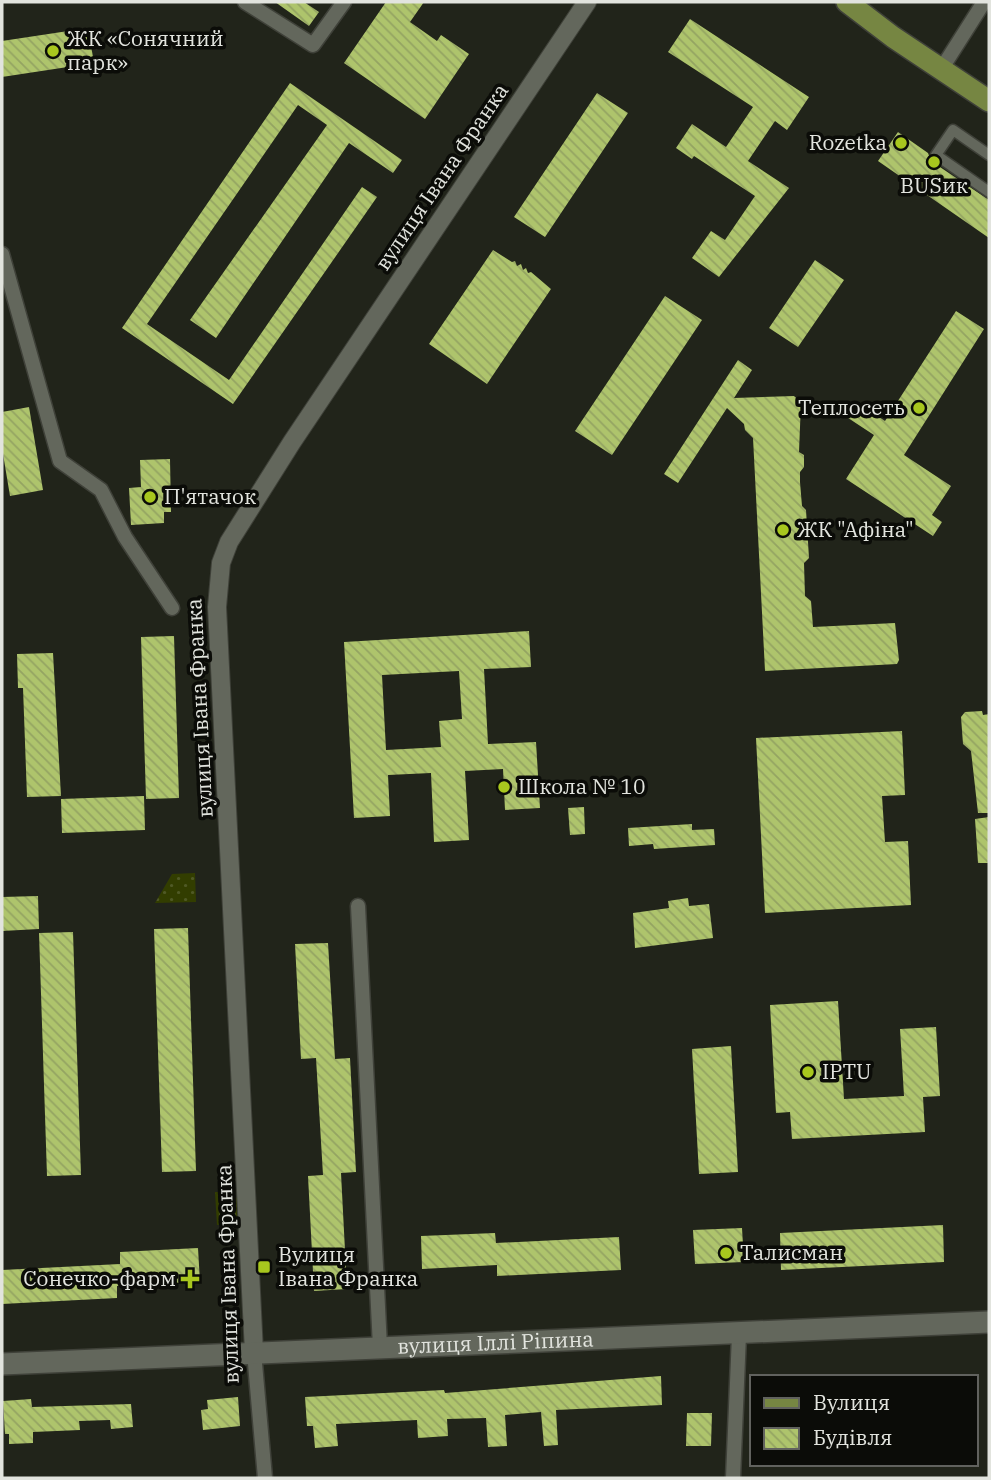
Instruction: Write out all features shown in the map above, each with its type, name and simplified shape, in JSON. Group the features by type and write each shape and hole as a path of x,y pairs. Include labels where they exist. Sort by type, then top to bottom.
{"main road":[{"path":"847,2 893,37 989,101"},
{"name":"вулиця Іллі Ріпина","path":"2,1364 739,1335 989,1322"}],"street":[{"path":"245,2 313,45 344,2"},
{"name":"вулиця Івана Франка","path":"265,1478 255,1386 217,607 221,563 229,542 292,442 587,2"},
{"path":"942,68 984,2"},
{"path":"989,155 953,130 936,155 989,192"},
{"path":"2,254 60,461 101,491 125,537 172,608"},
{"path":"358,906 380,1348"},
{"path":"733,1478 739,1335"}],"green space":[{"path":"195,873 196,902 155,903 172,874"},
{"path":"215,1192 227,1192 238,1199 238,1222 217,1225"}],"building":[{"path":"275,2 304,2 319,12 309,26"},
{"path":"386,2 424,2 410,22 437,41 441,35 469,54 425,119 344,63"},
{"path":"690,19 809,97 787,130 775,121 748,161 789,188 719,277 692,258 711,231 725,240 755,196 694,156 692,159 676,148 692,124 726,147 753,107 668,52"},
{"name":"ЖК «Сонячний парк»","path":"88,28 94,63 2,77 2,41"},
{"path":"290,83 402,160 393,173 349,143 216,338 190,320 327,125 298,105 147,324 229,380 362,187 377,197 233,404 122,328"},
{"path":"597,93 628,113 545,237 514,217"},
{"path":"898,132 928,153 931,161 989,200 989,238 878,161"},
{"path":"493,250 512,262 515,261 517,266 521,264 523,270 526,268 528,273 531,272 551,289 487,384 429,344"},
{"path":"815,260 844,280 798,347 769,328"},
{"path":"665,296 702,320 612,455 575,431"},
{"path":"956,311 984,329 904,455 951,486 932,515 942,522 933,536 846,479 874,435 845,416 855,401 885,421"},
{"name":"ЖК \"Афіна\"","path":"738,360 752,370 734,398 794,396 801,402 799,452 804,455 804,467 800,472 800,482 802,506 806,510 809,558 804,563 805,596 811,601 813,627 895,623 899,660 897,664 765,671 753,438 745,430 744,424 727,408 678,483 664,474"},
{"path":"29,407 43,490 10,496 2,448 2,412"},
{"name":"П'ятачок","path":"170,459 171,512 164,512 164,523 131,525 129,488 141,487 140,460"},
{"path":"529,631 531,667 484,669 488,744 536,742 540,808 505,810 503,769 465,771 469,840 434,842 431,773 388,775 390,816 354,818 344,642","holes":["459,671 462,719 439,721 441,747 386,750 382,675"]},
{"path":"174,636 179,798 146,799 141,637"},
{"path":"53,653 61,796 27,797 23,688 18,688 17,654"},
{"path":"982,711 983,715 989,714 989,813 978,813 971,751 963,744 961,717 965,712"},
{"path":"902,731 905,795 882,796 885,842 908,841 911,905 765,913 756,738"},
{"path":"144,796 145,830 62,833 61,799"},
{"path":"584,807 585,834 570,835 568,808"},
{"path":"989,817 989,863 978,863 975,819"},
{"path":"692,824 692,830 714,829 715,845 654,849 653,844 629,846 628,828"},
{"path":"38,896 39,929 2,931 2,897"},
{"path":"688,898 689,906 709,904 713,938 635,948 633,913 669,908 668,901"},
{"path":"188,928 196,1171 162,1172 154,929"},
{"path":"73,932 81,1175 47,1176 39,933"},
{"path":"328,943 335,1059 350,1058 356,1172 341,1173 347,1289 314,1291 308,1176 323,1175 316,1058 301,1059 295,944"},
{"name":"IPTU","path":"838,1001 844,1099 904,1096 900,1029 936,1027 940,1096 923,1097 925,1132 792,1139 790,1112 776,1113 770,1005"},
{"path":"731,1046 738,1172 699,1174 692,1049"},
{"path":"943,1225 944,1262 781,1270 780,1233"},
{"path":"742,1228 744,1262 695,1264 693,1230"},
{"path":"495,1233 496,1243 619,1237 621,1270 497,1276 497,1265 422,1269 421,1236"},
{"path":"198,1248 200,1282 117,1286 117,1298 2,1304 2,1270 120,1264 120,1252"},
{"path":"661,1376 662,1405 556,1410 558,1445 544,1446 541,1412 505,1415 507,1446 488,1447 486,1418 447,1419 448,1436 418,1438 417,1420 336,1424 338,1446 315,1448 313,1426 307,1426 305,1397 444,1390 445,1393"},
{"path":"238,1397 240,1426 203,1430 201,1410 208,1409 207,1400"},
{"path":"31,1399 32,1407 131,1404 133,1427 111,1429 110,1420 79,1421 80,1430 33,1432 33,1443 9,1444 9,1434 5,1434 3,1401"},
{"path":"687,1413 712,1413 711,1446 686,1446"}],"place":[{"name":"ЖК «Сонячний парк»","path":"53,51"},
{"name":"Rozetka","path":"901,143"},
{"name":"BUSик","path":"934,162"},
{"name":"Теплосеть","path":"919,408"},
{"name":"П'ятачок","path":"150,497"},
{"name":"ЖК \"Афіна\"","path":"783,530"},
{"name":"Школа № 10","path":"504,787"},
{"name":"IPTU","path":"808,1072"},
{"name":"Талисман","path":"726,1253"},
{"name":"Вулиця Івана Франка","path":"264,1267"},
{"name":"Сонечко-фарм","path":"190,1279"}]}
